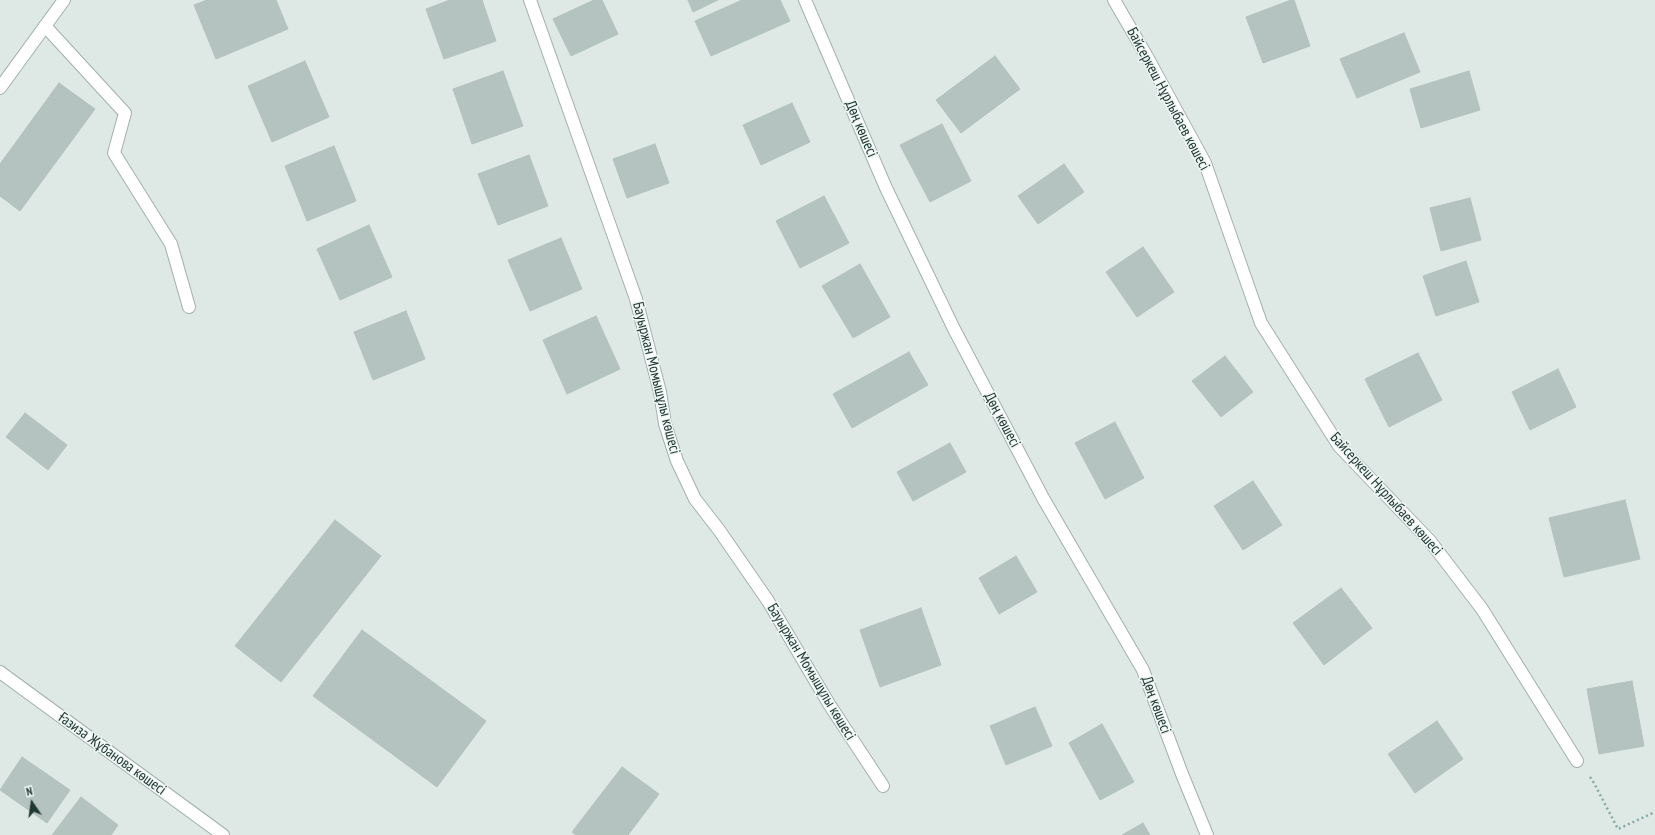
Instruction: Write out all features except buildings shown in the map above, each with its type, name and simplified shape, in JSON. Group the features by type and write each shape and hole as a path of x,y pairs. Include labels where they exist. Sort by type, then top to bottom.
{"street":[{"path":"0,88 64,0"},
{"name":"Бауыржан Момышұлы көшесі","path":"530,0 636,299 660,392 665,424 677,461 695,499 719,530 768,601 829,704 883,786"},
{"name":"Дөң көшесі","path":"805,0 886,188 954,329 1043,498 1144,670 1182,774 1207,835"},
{"name":"Байсеркеш Нұрлыбаев көшесі","path":"1114,0 1146,54 1205,163 1261,323 1339,446 1430,541 1482,609 1577,761"},
{"path":"45,26 124,113 114,153 171,244 189,307"},
{"name":"Ғазиза Жұбанова көшесі","path":"0,672 223,835"}],"path":[{"path":"1577,761 1594,783 1618,829 1655,812"}]}
